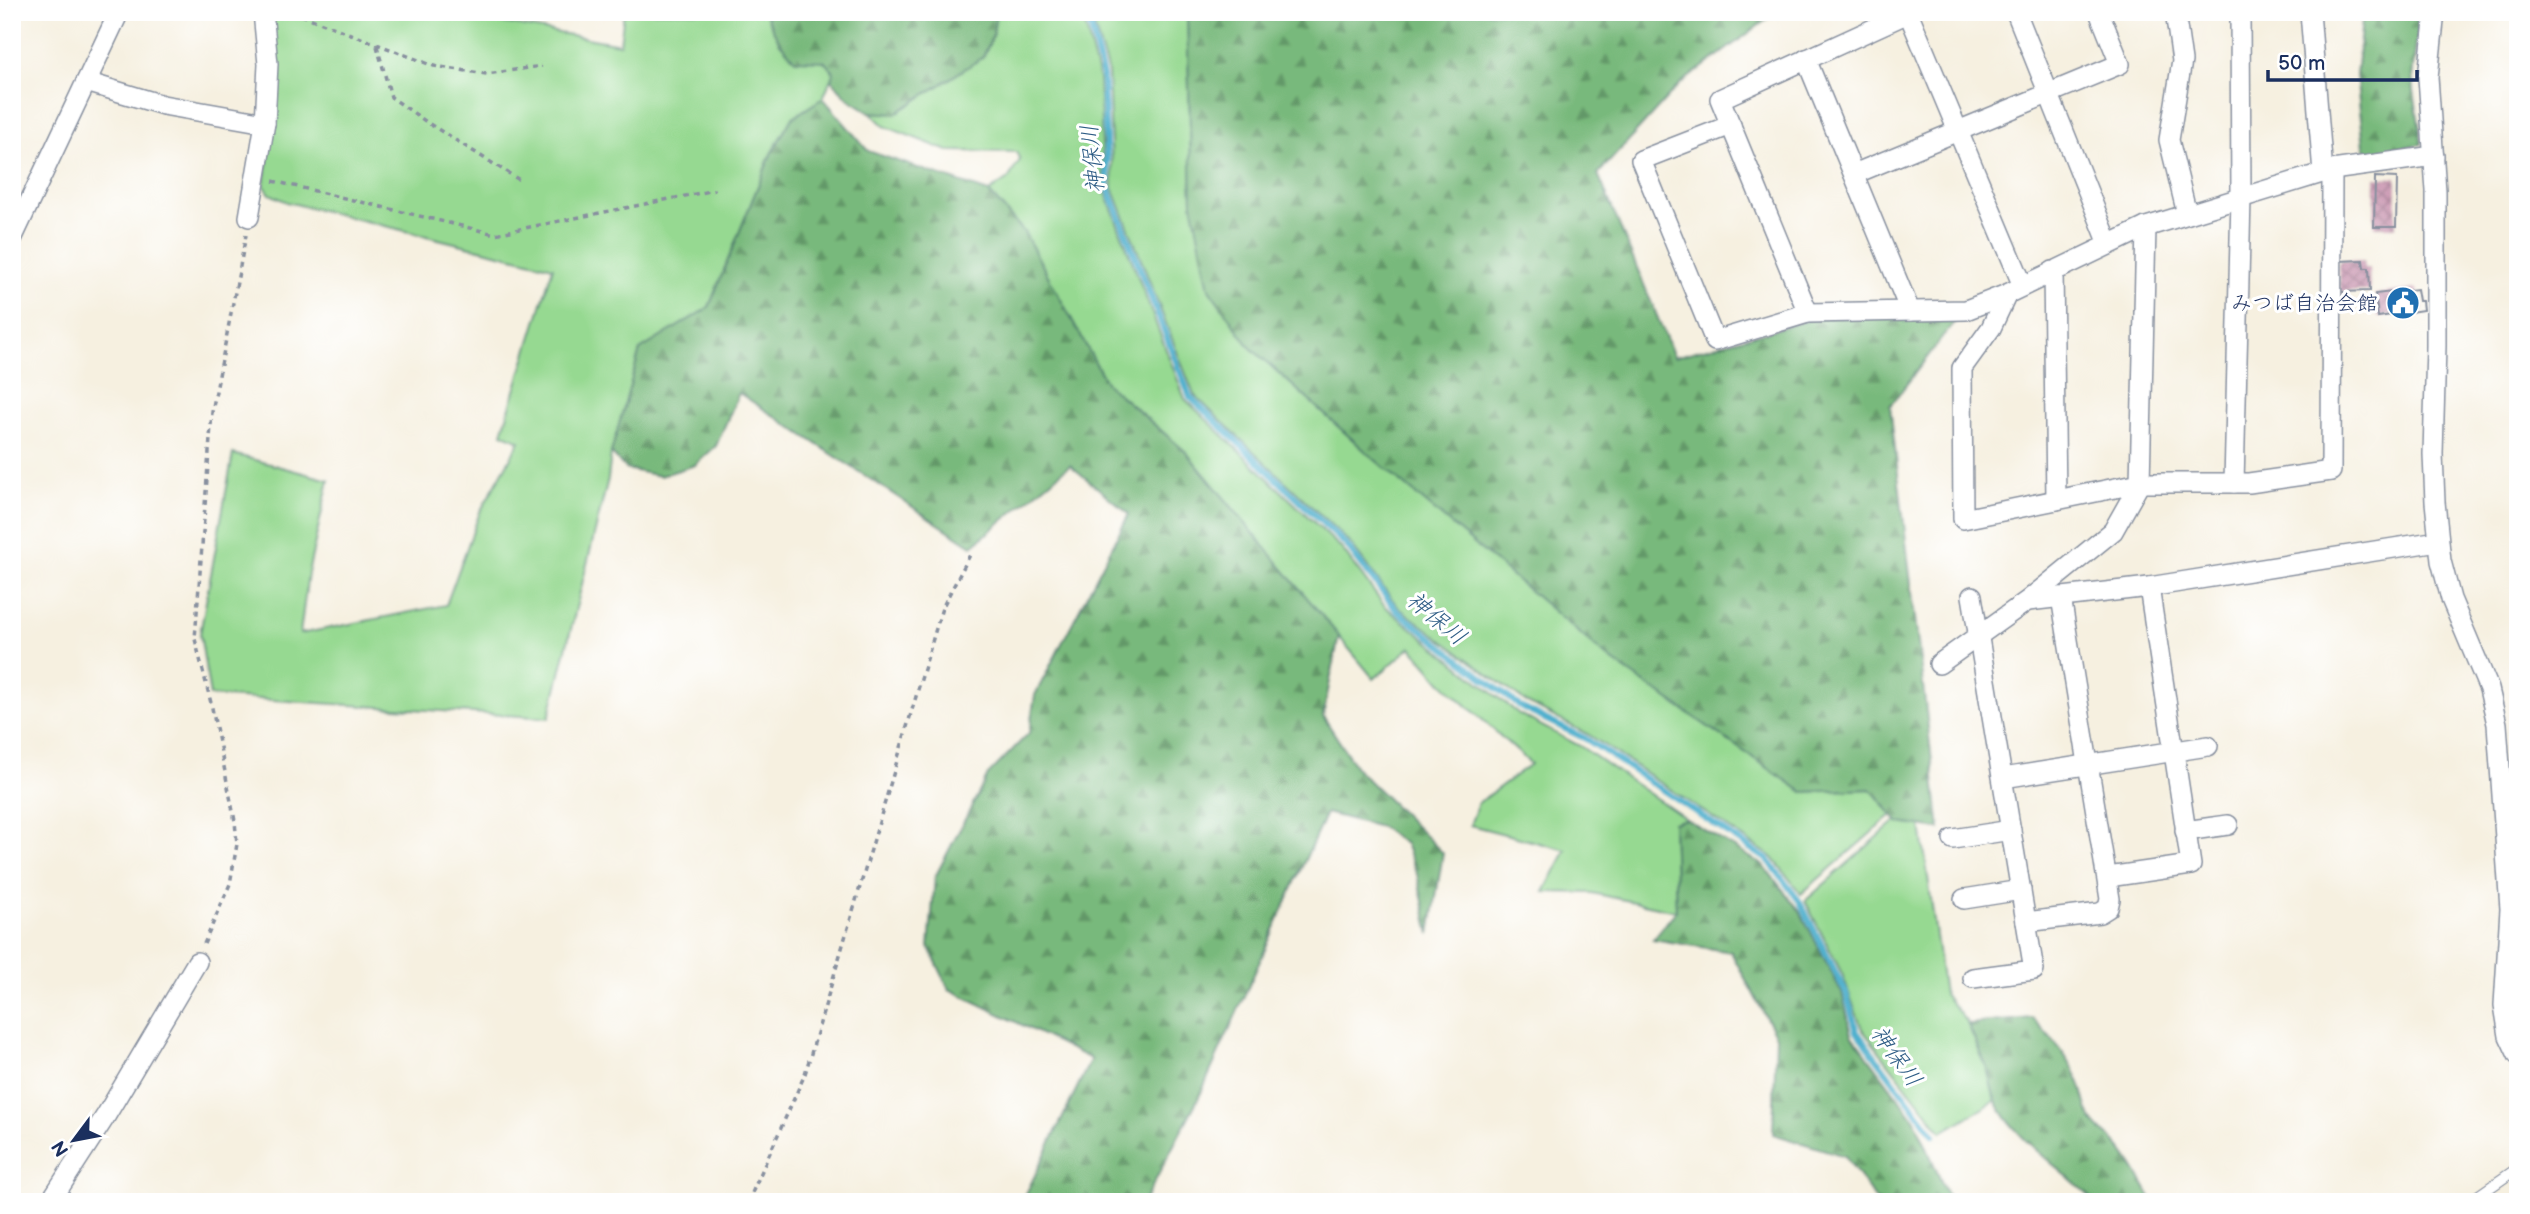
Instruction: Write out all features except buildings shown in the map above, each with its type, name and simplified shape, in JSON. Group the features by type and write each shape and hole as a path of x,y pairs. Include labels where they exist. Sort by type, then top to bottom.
{"street":[{"path":"12,239 120,12"},
{"path":"2016,12 2109,244"},
{"path":"1854,174 2120,64 2099,12"},
{"path":"2175,12 2182,61 2169,140 2187,214"},
{"path":"2234,483 2241,198 2240,12"},
{"path":"2015,290 1962,368 1963,519 2140,483 2249,483 2331,471 2327,171 2310,12"},
{"path":"2435,12 2428,76 2434,156 2436,346 2433,454 2438,541 2451,599 2489,689 2497,723 2510,909 2504,1005 2509,1036 2518,1055"},
{"path":"1808,313 1720,99 1908,13 1958,131 2015,290"},
{"path":"249,217 265,123 267,14"},
{"path":"1807,59 1910,311"},
{"path":"86,82 163,104 265,123"},
{"path":"1731,125 1641,160 1715,341 1808,313 1966,310 2015,290 2146,227 2327,171 2434,156"},
{"path":"1939,664 2027,601 2113,531 2140,483 2146,227"},
{"path":"2053,271 2056,500"},
{"path":"2027,601 2149,587 2438,541"},
{"path":"2108,877 2191,865 2149,587"},
{"path":"1972,596 2034,970 1973,978"},
{"path":"2026,922 2100,913 2108,908 2110,899 2061,597"},
{"path":"2003,778 2208,747"},
{"path":"2185,831 2228,825"},
{"path":"1953,839 2011,830"},
{"path":"1964,899 2021,890"},
{"path":"50,1202 105,1117 197,962"}],"lane":[{"path":"2469,1202 2518,1168"}],"path":[{"path":"267,14 296,13 434,65 488,74 542,66"},
{"path":"376,45 391,97 521,181"},
{"path":"265,179 495,234 715,190"},
{"path":"197,962 230,884 237,844 235,821 211,703 195,639 212,412 249,217"},
{"path":"748,1202 805,1074 942,608 971,553"}],"green space":[{"path":"272,12 443,12 620,44 624,12 764,12 780,43 824,61 834,72 823,98 792,118 771,154 709,307 640,351 611,453 608,479 549,718 210,696 200,634 233,454 329,480 308,573 300,634 446,605 480,512 520,441 502,433 553,267 287,202 270,194 264,185 272,127"},
{"path":"764,12 996,12 993,35 983,57 895,114 870,112 849,99 831,80 834,72 824,61 795,60 780,43"},
{"path":"996,12 1082,12 1099,79 1104,188 1185,399 1342,549 1383,604 1394,614 1519,714 1580,746 1686,819 1673,823 1676,911 1592,893 1544,892 1566,850 1470,825 1478,803 1531,764 1441,682 1411,647 1374,679 1186,452 1107,384 1024,232 989,192 1008,179 1020,160 1016,152 948,151 884,126 870,112 895,114 983,57 993,35"},
{"path":"1090,12 1187,12 1192,203 1250,347 1373,458 1611,660 1803,792 1871,789 1892,815 1801,894 1773,858 1589,735 1524,701 1399,608 1349,542 1194,395 1113,188 1108,73"},
{"path":"1187,12 1777,12 1680,84 1598,174 1674,357 1820,317 1958,317 1890,406 1940,829 1899,823 1871,789 1803,792 1611,660 1373,458 1250,347 1209,289 1192,203"},
{"path":"2363,12 2420,12 2412,77 2422,144 2368,154 2364,146 2356,75"},
{"path":"823,98 868,151 989,192 1024,232 1107,384 1186,452 1339,636 1323,716 1357,769 1443,853 1430,934 1417,874 1405,844 1381,827 1326,813 1200,1095 1144,1202 1022,1202 1091,1059 949,989 929,947 935,877 988,775 1029,733 1035,695 1129,514 1070,465 972,546 739,393 716,446 695,465 660,476 626,469 611,453 640,350 709,307 771,154 792,118"},
{"path":"2518,719 2518,909 2508,778 2510,723"},
{"path":"1686,819 1763,865 1800,911 1842,993 1852,1035 1915,1120 1950,1202 1877,1202 1845,1156 1773,1134 1776,1036 1731,952 1653,939 1676,911 1673,823"},
{"path":"1897,820 1900,823 1921,826 1944,994 1968,1024 1988,1072 1995,1101 1942,1132 1862,1029 1842,974 1805,901"},
{"path":"2032,1018 2065,1056 2080,1083 2092,1119 2126,1156 2154,1202 2095,1202 2028,1142 2004,1115 1995,1098 1987,1069 1968,1024"}],"waterway":[{"name":"神保川","path":"1087,12 1103,76 1108,187 1190,397 1346,545 1397,611 1522,708 1586,739 1769,861 1800,902 1846,993 1857,1032 1934,1135"}],"place":[{"name":"みつば自治会館","path":"2403,303"}]}
